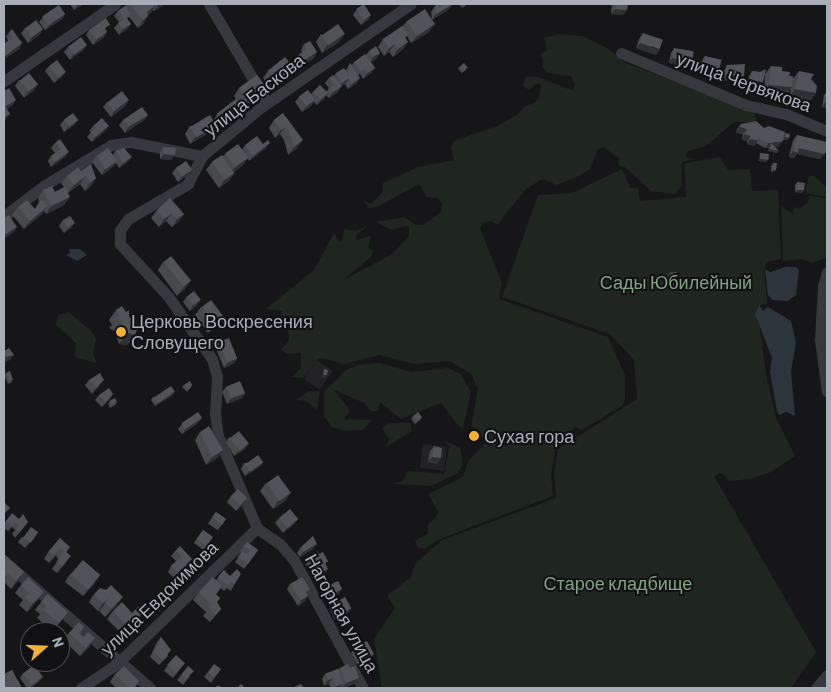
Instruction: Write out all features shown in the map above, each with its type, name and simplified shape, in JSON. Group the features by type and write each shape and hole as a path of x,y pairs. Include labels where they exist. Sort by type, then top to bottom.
{"street":[{"path":"4,81 115,4"},
{"path":"209,4 268,103"},
{"name":"улица Баскова","path":"4,216 45,185 111,145 131,142 202,156 268,103 411,4"},
{"name":"улица Червякова","path":"621,53 746,105 786,114 827,131"},
{"path":"202,156 188,184 123,224 119,238 125,253 168,296 212,359 217,377 215,413 218,436 257,528"},
{"path":"827,272 822,296 820,340 827,392"},
{"name":"улица Евдокимова","path":"81,688 118,663 257,528"},
{"name":"Нагорная улица","path":"257,528 280,544 294,560 363,688"},
{"path":"4,561 118,663 150,688"},
{"path":"816,688 827,675"}],"shaded area":[{"path":"69,249 80,249 87,255 77,261 66,255 70,253"},
{"path":"786,267 796,267 799,270 796,295 788,301 772,300 768,295 765,269 770,272"},
{"path":"759,305 763,311 768,307 791,321 796,343 791,371 795,416 786,412 779,415 777,411 770,372 772,358 755,314"},
{"path":"317,360 333,371 319,390 304,379"},
{"path":"423,444 447,447 444,471 420,468"}],"green space":[{"path":"559,34 582,36 609,49 626,63 748,109 754,112 756,119 754,122 734,122 706,146 686,152 686,157 695,159 682,162 681,186 675,194 651,191 625,167 618,166 619,158 603,147 598,149 590,169 579,176 557,185 542,179 526,189 497,225 491,221 483,223 480,228 502,283 499,299 608,337 625,375 625,399 622,406 582,430 576,427 556,444 551,475 553,496 440,539 424,549 417,547 415,540 428,534 428,525 439,513 428,494 463,477 469,460 485,443 479,430 471,426 478,389 471,374 450,361 414,364 379,355 344,364 322,358 317,360 303,378 292,377 301,368 301,353 287,354 281,350 289,340 288,328 279,322 282,311 266,309 314,270 334,233 338,240 342,241 344,229 356,231 368,225 356,236 357,240 371,236 368,248 373,250 371,257 343,280 391,255 409,236 409,227 391,230 376,222 404,217 416,225 423,225 441,212 442,204 438,198 427,197 419,184 377,207 369,208 363,200 371,204 382,193 383,183 418,167 454,160 451,148 454,141 497,126 517,115 525,106 534,103 539,98 541,85 538,83 529,90 523,86 525,77 538,77 573,91 575,85 571,76 548,73 542,67 543,59 540,55 547,50 544,38"},
{"path":"720,157 728,170 750,169 752,191 778,190 781,259 767,262 764,269 767,304 757,306 766,374 776,418 795,456 771,472 749,479 729,481 722,473 714,476 816,652 791,688 382,688 374,639 395,608 387,596 411,577 415,564 442,540 556,498 554,473 558,449 637,399 634,360 610,334 502,297 538,195 572,193 622,169 630,188 638,188 640,201 686,197 684,163"},
{"path":"809,176 814,176 827,188 827,197 805,193"},
{"path":"809,196 827,198 827,257 813,263 801,259 783,261 781,206 793,214 794,207 800,209 808,202"},
{"path":"69,312 92,332 96,338 93,354 97,363 75,357 76,343 56,325 58,315"},
{"path":"380,363 411,372 448,368 461,374 471,392 463,428 457,424 441,403 401,419 380,402 378,411 371,411 364,403 333,389 350,410 344,419 372,420 363,430 345,431 332,427 324,416 324,392 346,370 358,365"},
{"path":"309,391 320,391 317,410 306,401 296,400"},
{"path":"390,423 410,423 412,431 386,447 389,439 382,428"},
{"path":"444,441 460,447 463,464 458,473 431,486 391,484 403,481 408,471 444,474 449,447"}],"building":[{"path":"130,4 157,4 147,12 148,16 143,20"},
{"path":"364,4 371,15 363,20 356,9"},
{"path":"438,4 440,8 441,4 453,4 436,14 435,6"},
{"path":"616,4 628,4 627,10 615,9"},
{"path":"59,5 65,14 49,25 42,16"},
{"path":"125,6 131,14 126,17 131,24 123,29 118,23 124,19 118,11"},
{"path":"425,9 435,24 417,36 407,21"},
{"path":"106,18 110,25 105,28 107,32 96,40 89,30"},
{"path":"36,20 43,29 32,37 25,29"},
{"path":"338,24 345,34 328,45 322,35"},
{"path":"402,26 408,34 405,37 408,42 398,49 395,44 389,48 383,39"},
{"path":"12,29 22,43 5,56 4,44 12,38 10,31"},
{"path":"643,33 663,40 660,49 640,42"},
{"path":"81,37 87,45 74,55 68,47"},
{"path":"310,41 317,52 299,64 295,57 306,50 304,44"},
{"path":"376,46 380,53 373,57 369,51"},
{"path":"674,48 694,51 692,61 672,58"},
{"path":"365,54 375,68 367,73 364,69 360,71 354,62"},
{"path":"705,56 722,60 719,70 703,66"},
{"path":"285,57 294,68 277,82 268,71"},
{"path":"57,60 66,72 58,78 49,66"},
{"path":"350,63 360,78 352,84 349,78 342,83 336,73 344,68 348,74"},
{"path":"464,63 468,68 464,71 460,66"},
{"path":"745,64 744,76 726,74 727,65"},
{"path":"771,66 782,67 782,71 790,72 789,76 793,76 792,87 769,85"},
{"path":"766,69 763,82 750,79 752,71 760,72"},
{"path":"799,71 814,74 811,79 817,86 816,93 795,89"},
{"path":"29,73 38,84 28,91 20,81"},
{"path":"257,75 265,86 261,89 257,84 251,88 256,95 248,100 239,88"},
{"path":"333,75 342,86 332,93 329,88 334,85 329,78"},
{"path":"320,85 328,93 321,100 313,92"},
{"path":"9,88 16,100 5,107 4,91"},
{"path":"308,90 315,100 306,106 299,96"},
{"path":"122,91 129,100 114,111 107,103"},
{"path":"236,99 242,107 223,121 217,113"},
{"path":"4,104 10,114 4,118"},
{"path":"142,107 148,115 128,127 123,120"},
{"path":"73,113 78,120 69,127 64,119"},
{"path":"283,113 303,140 294,147 289,132 285,127 281,130 274,120"},
{"path":"210,115 216,125 196,137 190,127"},
{"path":"102,118 109,126 95,137 91,132 96,128 93,126"},
{"path":"756,121 764,128 769,126 785,132 783,141 769,143 759,138 758,140 750,139 751,136 745,134 747,129 740,127 741,124"},
{"path":"785,133 790,134 789,138 784,137"},
{"path":"797,135 827,142 827,150 824,154 799,148 798,153 793,151"},
{"path":"257,136 263,144 268,140 270,143 253,156 245,145"},
{"path":"60,139 69,152 55,162 51,156 60,150 55,143"},
{"path":"771,143 779,151 770,149"},
{"path":"238,144 248,158 235,167 225,153"},
{"path":"163,147 176,148 175,155 164,154"},
{"path":"108,148 117,161 106,169 97,156"},
{"path":"124,148 132,157 123,163 115,151"},
{"path":"760,153 769,154 768,160 759,159"},
{"path":"222,155 234,173 224,180 212,162"},
{"path":"186,161 192,170 182,177 176,168"},
{"path":"773,163 777,163 776,170 773,170"},
{"path":"91,164 96,178 90,183 86,176 74,185 67,176 78,167 81,171"},
{"path":"797,182 805,183 804,190 797,190"},
{"path":"52,186 55,192 65,187 70,197 51,206 43,190"},
{"path":"170,198 184,214 177,219 172,213 164,219 157,210"},
{"path":"42,199 48,206 30,221 18,207 27,200 35,209"},
{"path":"9,215 17,227 5,235 4,218"},
{"path":"70,216 75,223 68,228 63,220"},
{"path":"171,256 191,281 183,287 163,262"},
{"path":"677,272 678,281 671,282 670,273"},
{"path":"194,291 201,300 194,305 187,297"},
{"path":"211,300 224,317 214,324 201,307"},
{"path":"122,306 126,312 129,310 129,316 138,327 135,335 127,333 121,320 117,318 120,316 116,310"},
{"path":"229,338 237,358 227,363 219,342"},
{"path":"9,348 14,355 4,358 4,351"},
{"path":"324,369 328,370 327,375 323,375"},
{"path":"10,371 13,380 10,381 6,373"},
{"path":"100,373 104,380 96,388 89,380"},
{"path":"190,381 192,385 189,390 184,385"},
{"path":"240,381 245,393 231,399 226,387"},
{"path":"171,386 175,392 158,404 154,398"},
{"path":"109,388 113,394 106,402 99,395"},
{"path":"115,398 117,402 111,404 110,401"},
{"path":"198,412 202,418 185,429 181,423"},
{"path":"418,412 422,417 417,420 413,416"},
{"path":"209,426 223,450 212,457 200,432"},
{"path":"239,431 249,444 239,451 230,438"},
{"path":"434,446 442,448 441,458 432,457"},
{"path":"258,455 263,462 250,472 245,464"},
{"path":"278,475 291,493 280,501 267,483"},
{"path":"238,489 247,498 240,505 231,496"},
{"path":"4,502 10,508 4,514"},
{"path":"290,509 298,519 287,528 279,518"},
{"path":"216,512 226,519 222,525 212,517"},
{"path":"12,513 19,519 23,514 28,522 19,533 16,529 19,525 15,522 12,526 6,521"},
{"path":"31,527 38,532 31,543 23,538"},
{"path":"203,530 213,537 207,546 197,539"},
{"path":"313,536 317,544 303,552 301,547"},
{"path":"60,538 70,547 66,552 71,556 62,566 57,561 64,552 61,548 54,555 49,551"},
{"path":"247,542 258,550 248,564 238,557 242,551 247,554 250,550 244,546"},
{"path":"180,546 192,559 178,573 171,566 181,557 175,551"},
{"path":"317,551 319,554 323,552 328,561 325,563 328,569 319,574 315,561 312,563 308,556"},
{"path":"4,554 24,572 16,581 8,573 4,577"},
{"path":"83,560 100,575 88,589 71,574"},
{"path":"237,569 241,574 234,585 231,582 228,586 218,577 224,570 230,576"},
{"path":"28,577 44,592 32,604 25,597 29,593 21,585"},
{"path":"213,577 222,586 215,594 220,598 217,602 221,609 216,615 209,608 212,605 199,592"},
{"path":"302,577 310,589 306,592 308,596 301,600 290,584"},
{"path":"338,581 342,589 330,596 325,587"},
{"path":"111,585 123,597 111,609 105,603 109,599 103,603 94,594 100,588 106,590"},
{"path":"47,594 68,612 58,622 43,610 46,606 41,602"},
{"path":"345,597 351,608 340,615 334,603"},
{"path":"122,602 132,613 139,606 144,611 128,627 113,611"},
{"path":"79,622 84,627 79,633 83,637 88,632 95,638 86,648 70,632"},
{"path":"161,637 171,650 163,660 154,652"},
{"path":"367,641 374,654 362,661 355,648"},
{"path":"176,655 185,663 176,673 167,665"},
{"path":"214,664 221,669 214,677 208,672"},
{"path":"348,664 350,668 355,666 359,678 346,683 340,668"},
{"path":"124,666 139,681 133,688 129,688 115,674"},
{"path":"188,666 194,671 186,679 181,675"},
{"path":"338,669 343,684 336,686 333,678 328,680 325,674"},
{"path":"12,670 21,686 18,688 4,688 4,683 8,681 4,674"},
{"path":"39,672 43,677 32,685 23,673"},
{"path":"241,684 245,688 237,688"},
{"path":"301,684 304,688 292,688"}],"place":[{"name":"Церковь Воскресения Словущего","path":"121,332"},
{"name":"Сухая гора","path":"474,436"}],"park label":[{"name":"Сады Юбилейный","path":"676,282"},
{"name":"Старое кладбище","path":"618,583"}]}
